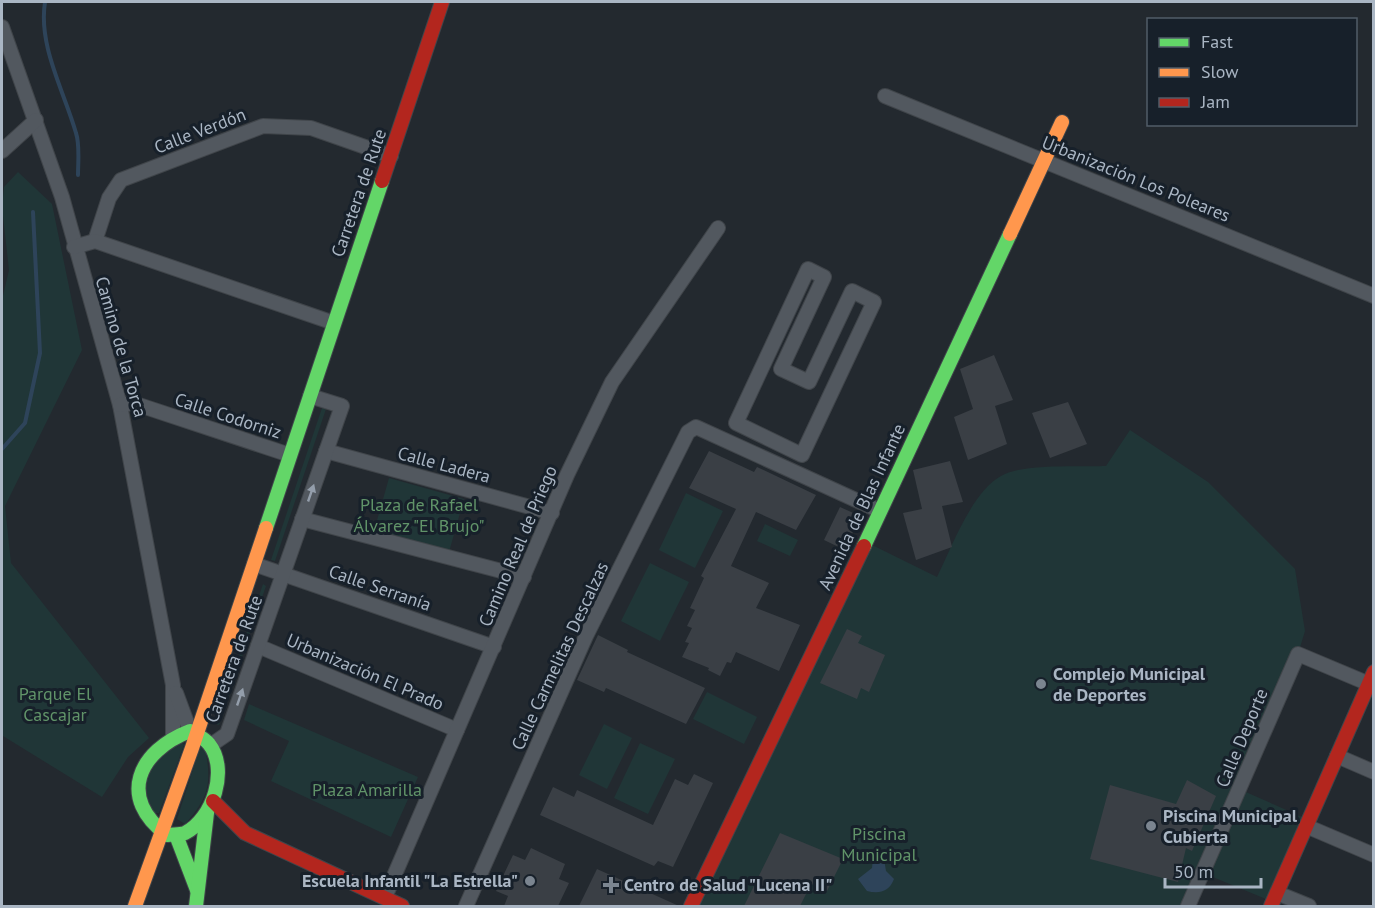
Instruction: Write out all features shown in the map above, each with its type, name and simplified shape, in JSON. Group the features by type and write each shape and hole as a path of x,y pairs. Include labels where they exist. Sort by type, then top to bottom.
{"street":[{"name":"Carretera de Rute","path":"135,906 176,833 194,732 254,564 442,2"},
{"name":"Camino de la Torca","path":"2,27 62,197 74,247 120,405 173,685 173,737"},
{"path":"2,61 18,71"},
{"name":"Urbanización Los Poleares","path":"885,96 1374,296"},
{"path":"2,151 36,120"},
{"name":"Avenida de Blas Infante","path":"691,906 1062,122"},
{"name":"Calle Verdón","path":"95,241 109,198 122,180 263,126 311,128 391,156"},
{"name":"Camino Real de Priego","path":"385,897 552,513 612,382 718,228"},
{"path":"74,247 95,241 334,323"},
{"path":"808,269 824,277 780,369 809,382 852,291 874,303 802,455 736,423 808,269"},
{"name":"Carretera de Rute","path":"212,746 227,734 342,406 310,396"},
{"name":"Calle Codorniz","path":"120,405 133,403 290,455"},
{"name":"Calle Carmelitas Descalzas","path":"466,906 586,636 688,432 696,427 879,511"},
{"name":"Calle Ladera","path":"326,451 552,513"},
{"path":"302,519 524,577"},
{"name":"Calle Serranía","path":"254,564 494,647"},
{"name":"Urbanización El Prado","path":"258,646 457,730"},
{"name":"Calle Deporte","path":"1188,906 1298,654 1372,680"},
{"path":"1271,906 1372,680"},
{"name":"Camino de la Torca","path":"173,685 194,732"},
{"path":"196,906 197,890 216,833 210,807 217,778 212,746 194,732 173,737 153,752 144,763 138,786 139,799 150,822 176,833 216,833 245,833"},
{"path":"1337,756 1374,772"},
{"path":"176,833 210,807"},
{"path":"210,807 245,833 402,906"},
{"path":"1306,826 1374,855"},
{"path":"176,833 197,890"},
{"path":"1277,893 1309,906"}],"green space":[{"name":"Parque El Cascajar","path":"18,172 52,204 82,350 5,506 11,563 149,738 128,757 102,797 3,736 2,738 2,300 9,270 2,207 4,187"},
{"path":"322,408 326,409 275,561 271,560"},
{"name":"Complejo Municipal de Deportes","path":"1130,430 1208,482 1295,569 1305,631 1298,654 1239,789 1309,820 1273,902 1203,873 1188,906 691,906 866,542 937,577 963,522 990,484 1001,476 1023,469 1052,466 1106,466"},
{"name":"Plaza de Rafael Álvarez \"El Brujo\"","path":"389,478 464,499 449,552 374,531"},
{"path":"686,493 723,511 695,568 659,550"},
{"path":"765,524 798,540 790,556 757,541"},
{"path":"650,563 689,582 660,641 621,621"},
{"path":"263,584 266,586 219,725 216,724"},
{"path":"707,692 757,717 744,744 693,719"},
{"name":"Plaza Amarilla","path":"249,704 418,777 391,837 271,781 289,741 244,720"},
{"path":"604,724 632,738 607,789 579,775"},
{"path":"181,741 184,745 159,813 155,813 145,791 146,781 155,764"},
{"path":"640,743 675,759 648,814 614,798"},
{"path":"205,747 208,771 207,789 199,806 185,824 177,819 200,748"}],"water":[{"path":"876,855 884,859 886,871 894,879 883,891 867,891 858,879 872,868 873,858"}],"building":[{"path":"994,355 1013,400 995,406 1007,444 968,460 954,417 973,409 960,369"},
{"path":"1068,402 1087,444 1050,458 1032,413"},
{"path":"709,451 754,472 757,467 816,495 796,530 756,512 731,566 769,583 756,608 800,625 779,671 736,652 731,663 727,662 720,676 708,670 709,668 682,657 689,643 685,642 692,628 687,626 695,610 690,608 704,578 701,576 736,509 689,488"},
{"path":"950,461 963,502 942,506 952,547 916,560 903,513 922,509 913,470"},
{"path":"840,507 860,516 845,550 824,540"},
{"path":"847,629 862,636 858,643 885,655 869,692 861,688 857,699 820,683"},
{"path":"598,635 628,650 627,652 705,688 686,724 606,688 604,692 577,680"},
{"path":"694,774 713,783 673,867 658,861 654,866 540,815 553,787 574,797 577,790 653,825 675,779 688,785"},
{"name":"Piscina Municipal Cubierta","path":"1187,780 1216,796 1192,851 1186,848 1178,882 1090,859 1110,785 1176,804"},
{"path":"780,833 843,859 827,891 811,884 800,906 744,906"},
{"path":"531,848 565,864 559,879 569,883 558,906 504,906 508,896 496,891 513,855 525,860"},
{"name":"Centro de Salud \"Lucena II\"","path":"597,869 679,906 579,906"}],"waterway":[{"path":"45,2 45,35 53,68 77,138 78,175"},
{"path":"2,449 25,423 40,353 33,212"}],"traffic: fast":[{"path":"266,528 382,181"},
{"path":"864,546 1010,234"},
{"path":"190,731 203,738 215,754 218,766 215,793 203,817 195,826 185,833 167,835 151,821 142,806 139,791 140,777 157,750 190,731"},
{"path":"196,906 207,813"},
{"path":"176,835 197,890"}],"traffic: slow":[{"path":"1010,234 1062,122"},
{"path":"135,906 192,748 266,528"}],"traffic: jam":[{"path":"382,181 442,2"},
{"path":"691,906 864,546"},
{"path":"1271,906 1374,672"},
{"path":"213,801 245,833 402,906"}],"place":[{"name":"Complejo Municipal de Deportes","path":"1041,684"},
{"name":"Piscina Municipal Cubierta","path":"1151,826"},
{"name":"Escuela Infantil \"La Estrella\"","path":"530,881"},
{"name":"Centro de Salud \"Lucena II\"","path":"611,885"}],"park label":[{"name":"Piscina Municipal","path":"879,844"}]}
